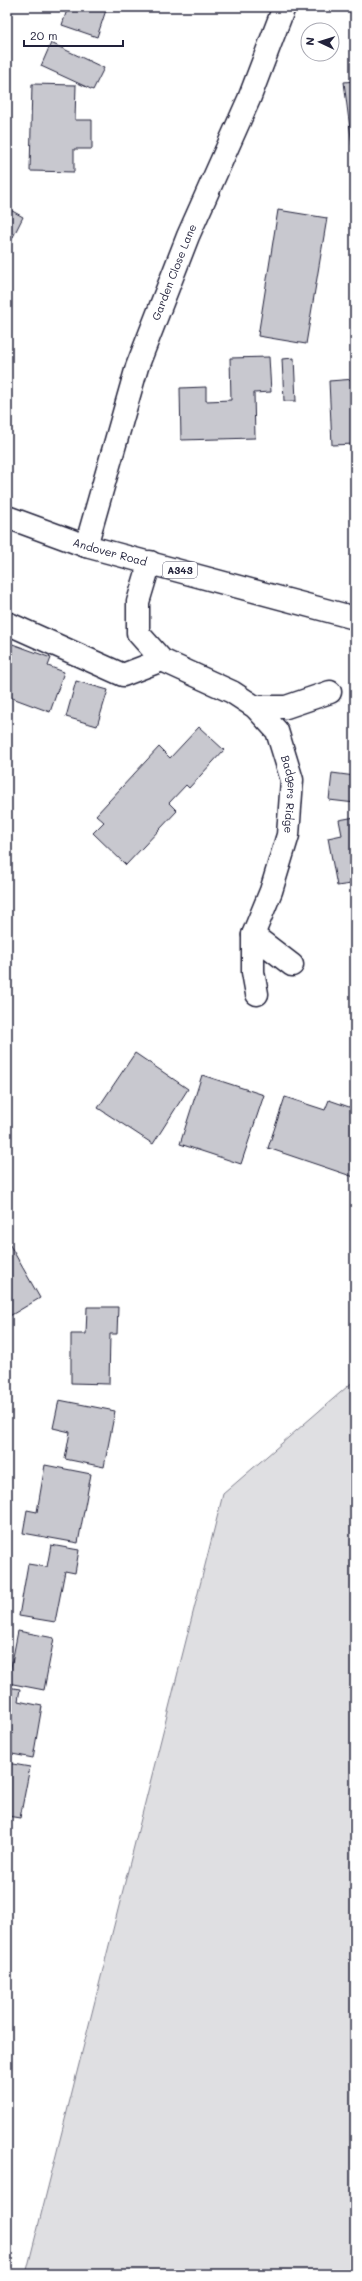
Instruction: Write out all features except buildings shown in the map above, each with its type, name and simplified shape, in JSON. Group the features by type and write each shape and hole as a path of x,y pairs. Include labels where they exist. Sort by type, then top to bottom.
{"street":[{"name":"Garden Close Lane","path":"86,546 138,367 188,236 249,99 284,7"},
{"name":"Andover Road","path":"7,517 86,546 355,618"},
{"name":"Badgers Ridge","path":"150,562 138,602 138,634 162,660 232,692 255,707 277,730 292,780 288,835 271,891 253,935 253,972 257,994"},
{"path":"7,623 123,675 162,660"},
{"path":"255,707 286,707 330,692"},
{"path":"253,935 292,965"}],"shaded area":[{"path":"355,1380 355,2274 26,2274 223,1494"}]}
